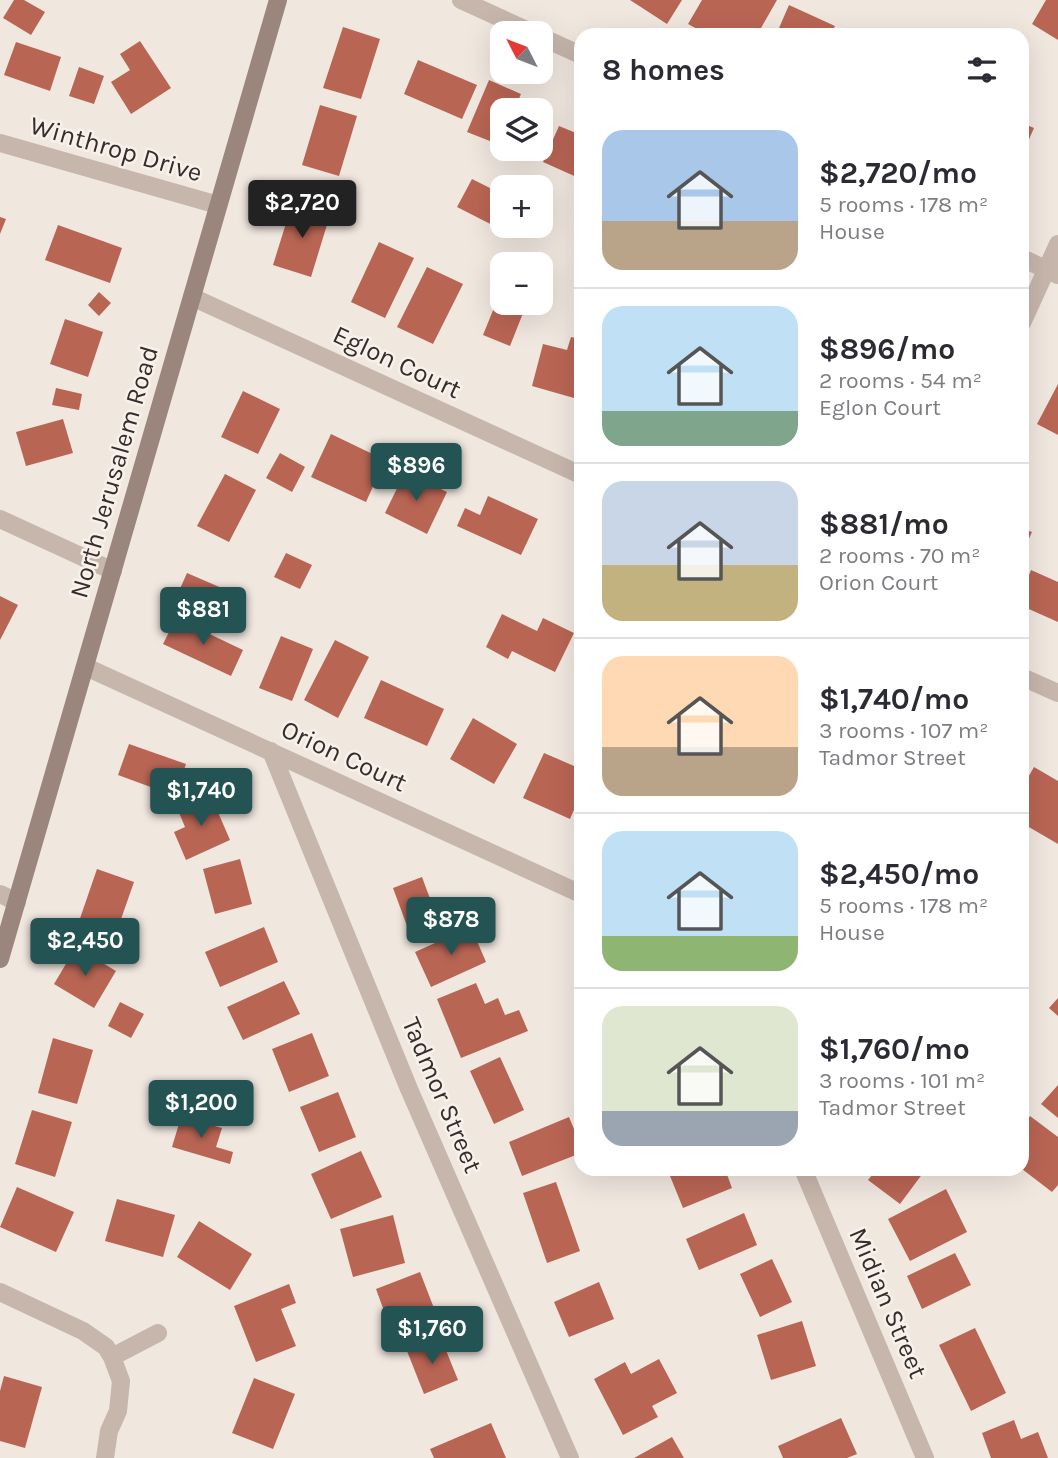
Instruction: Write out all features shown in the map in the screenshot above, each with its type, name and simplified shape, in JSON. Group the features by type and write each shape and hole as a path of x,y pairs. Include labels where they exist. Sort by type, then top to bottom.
{"main road":[{"name":"North Jerusalem Road","path":"0,959 278,0"}],"street":[{"path":"461,0 507,21"},
{"path":"553,42 574,52"},
{"name":"Winthrop Drive","path":"0,143 218,205"},
{"path":"1029,311 1052,272 1058,244"},
{"path":"1029,261 1052,272"},
{"name":"Eglon Court","path":"192,298 574,472"},
{"path":"0,519 113,571"},
{"name":"Orion Court","path":"86,667 574,891"},
{"path":"1029,680 1058,693"},
{"name":"Tadmor Street","path":"271,751 409,1089 570,1458"},
{"path":"0,894 17,902"},
{"name":"Midian Street","path":"806,1176 925,1458"},
{"path":"0,1292 83,1331 106,1347 121,1381 118,1411 109,1431 105,1458"},
{"path":"112,1357 159,1333"}],"building":[{"path":"14,0 24,0 45,12 31,35 3,18"},
{"path":"630,0 682,0 667,24"},
{"path":"702,0 777,0 761,28 695,28 688,24"},
{"path":"1046,0 1058,0 1058,40 1032,24"},
{"path":"789,5 835,26 834,28 779,28"},
{"path":"343,27 380,39 361,99 323,88"},
{"path":"140,41 171,88 131,114 111,82 130,70 120,54"},
{"path":"16,42 61,57 50,91 4,75"},
{"path":"418,60 477,85 462,119 404,94"},
{"path":"79,67 104,76 94,104 69,96"},
{"path":"489,80 490,84 498,84 521,94 519,98 490,98 490,141 467,132"},
{"path":"320,105 357,116 339,176 302,165"},
{"path":"559,126 574,132 574,176 543,162 553,161 553,140"},
{"path":"1029,126 1034,128 1029,139"},
{"path":"472,179 490,188 490,224 457,207"},
{"path":"292,204 330,215 311,277 273,265"},
{"path":"0,217 6,219 0,234"},
{"path":"58,225 122,248 110,283 45,260"},
{"path":"379,242 414,258 385,318 351,302"},
{"path":"427,267 463,284 433,344 397,327"},
{"path":"99,292 111,303 99,316 88,305"},
{"path":"491,315 522,315 510,346 483,335"},
{"path":"65,319 103,332 88,377 50,364"},
{"path":"571,337 574,338 574,398 532,386 543,344 567,350"},
{"path":"1058,384 1058,435 1037,424"},
{"path":"56,388 82,394 79,410 52,405"},
{"path":"243,391 280,409 258,454 221,437"},
{"path":"63,419 73,453 26,466 16,432"},
{"path":"331,434 385,460 366,502 311,477"},
{"path":"280,453 305,467 292,492 266,478"},
{"path":"405,472 447,492 427,534 385,513"},
{"path":"225,474 256,490 229,542 197,526"},
{"path":"488,496 538,519 521,555 457,526 465,508 480,515"},
{"path":"286,553 312,565 300,589 274,577"},
{"path":"1031,570 1058,582 1058,622 1029,609"},
{"path":"187,573 245,598 234,625 175,600"},
{"path":"0,596 18,605 0,640"},
{"path":"502,614 537,631 543,618 574,633 555,672 512,651 508,659 486,647"},
{"path":"176,618 243,650 231,676 163,644"},
{"path":"281,636 313,649 292,701 259,688"},
{"path":"335,640 369,657 338,718 304,700"},
{"path":"381,680 444,709 427,746 364,718"},
{"path":"473,718 517,744 494,784 450,759"},
{"path":"129,744 186,764 175,796 118,775"},
{"path":"544,753 574,766 574,810 570,819 523,798"},
{"path":"1034,767 1058,781 1058,844 1029,827 1029,776"},
{"path":"211,796 230,840 186,860 174,832 185,827 178,810"},
{"path":"240,859 252,904 215,914 203,869"},
{"path":"97,869 134,882 113,942 76,930"},
{"path":"422,877 439,923 410,934 393,888"},
{"path":"264,927 278,962 220,987 205,952"},
{"path":"471,927 486,962 431,987 415,952"},
{"path":"76,947 116,971 94,1008 54,984"},
{"path":"284,981 300,1014 243,1040 227,1007"},
{"path":"476,983 485,1004 498,998 505,1015 519,1010 528,1031 461,1058 437,999"},
{"path":"1058,998 1058,1016 1049,1008"},
{"path":"120,1002 144,1014 131,1038 108,1026"},
{"path":"312,1033 329,1076 289,1092 272,1049"},
{"path":"53,1038 93,1050 77,1104 38,1093"},
{"path":"500,1057 524,1110 494,1124 470,1071"},
{"path":"1058,1085 1058,1118 1041,1104"},
{"path":"338,1092 356,1137 319,1152 300,1107"},
{"path":"32,1110 72,1122 55,1177 15,1164"},
{"path":"181,1117 222,1128 216,1147 233,1152 230,1164 172,1147"},
{"path":"569,1117 574,1129 574,1156 522,1176 509,1142"},
{"path":"1029,1117 1058,1137 1058,1185 1052,1192 1029,1174"},
{"path":"361,1151 382,1197 331,1219 311,1174"},
{"path":"670,1176 728,1176 732,1188 683,1208"},
{"path":"871,1176 921,1176 900,1204 868,1180"},
{"path":"556,1182 580,1251 547,1263 523,1193"},
{"path":"17,1187 74,1212 56,1252 0,1227"},
{"path":"946,1189 967,1232 910,1261 888,1219"},
{"path":"117,1199 175,1215 163,1257 105,1241"},
{"path":"744,1213 757,1245 699,1270 686,1239"},
{"path":"393,1215 405,1263 353,1277 340,1229"},
{"path":"199,1221 252,1254 230,1290 177,1257"},
{"path":"955,1253 971,1285 922,1309 907,1276"},
{"path":"772,1259 792,1302 760,1317 740,1274"},
{"path":"420,1272 437,1316 392,1333 376,1289"},
{"path":"599,1282 614,1319 569,1337 554,1302"},
{"path":"289,1284 296,1303 281,1309 296,1346 256,1362 234,1306"},
{"path":"802,1321 816,1366 771,1380 757,1335"},
{"path":"975,1328 1006,1393 971,1411 939,1345"},
{"path":"441,1338 458,1380 424,1394 407,1351"},
{"path":"659,1359 677,1393 652,1406 658,1417 623,1435 594,1379 625,1362 631,1374"},
{"path":"4,1376 42,1387 25,1448 0,1441 0,1391"},
{"path":"254,1378 295,1394 273,1449 232,1433"},
{"path":"841,1418 857,1454 847,1458 783,1458 778,1446"},
{"path":"1014,1420 1021,1439 1038,1432 1048,1458 991,1458 982,1433"},
{"path":"491,1423 506,1458 434,1458 430,1449"},
{"path":"672,1437 684,1458 634,1458"}]}
